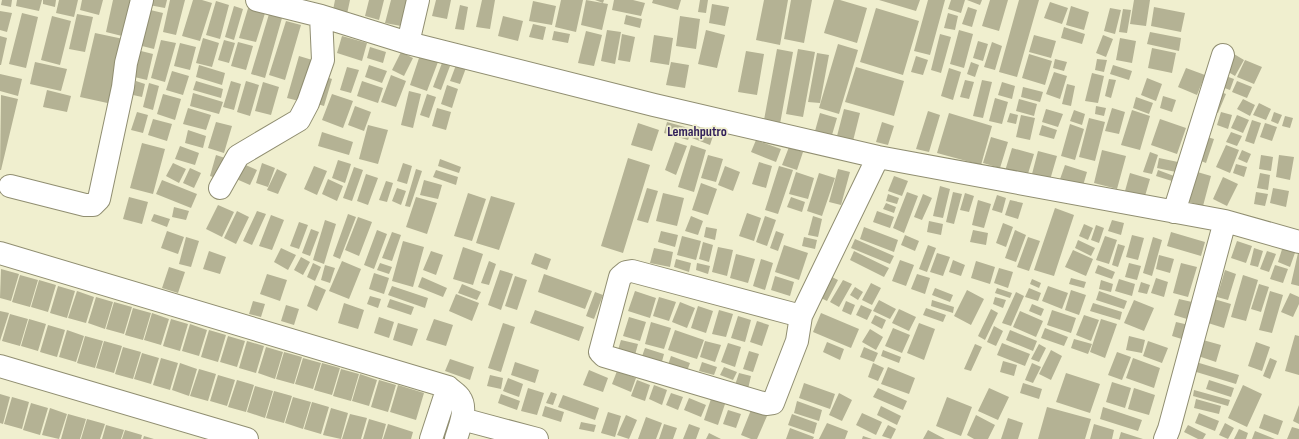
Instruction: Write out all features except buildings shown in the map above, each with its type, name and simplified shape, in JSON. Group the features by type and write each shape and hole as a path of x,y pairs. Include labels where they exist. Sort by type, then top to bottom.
{"street":[{"path":"10,186 84,205 93,205 99,199 126,63 142,0"},
{"path":"257,0 321,16 408,43 654,105 878,157 1225,221 1299,242"},
{"path":"408,43 418,0"},
{"path":"220,188 238,156 299,120 308,103 323,60 321,16"},
{"path":"1174,212 1222,55"},
{"path":"801,316 632,272 626,272 620,277 600,352 604,356 766,404 775,402 797,340 801,316 878,157"},
{"path":"1165,439 1169,429 1225,221"},
{"path":"0,253 448,387 460,398 463,405 459,429 537,439"},
{"path":"0,366 247,439"},
{"path":"431,439 448,387"}],"district":[{"name":"Lemahputro","path":"697,131"}]}
